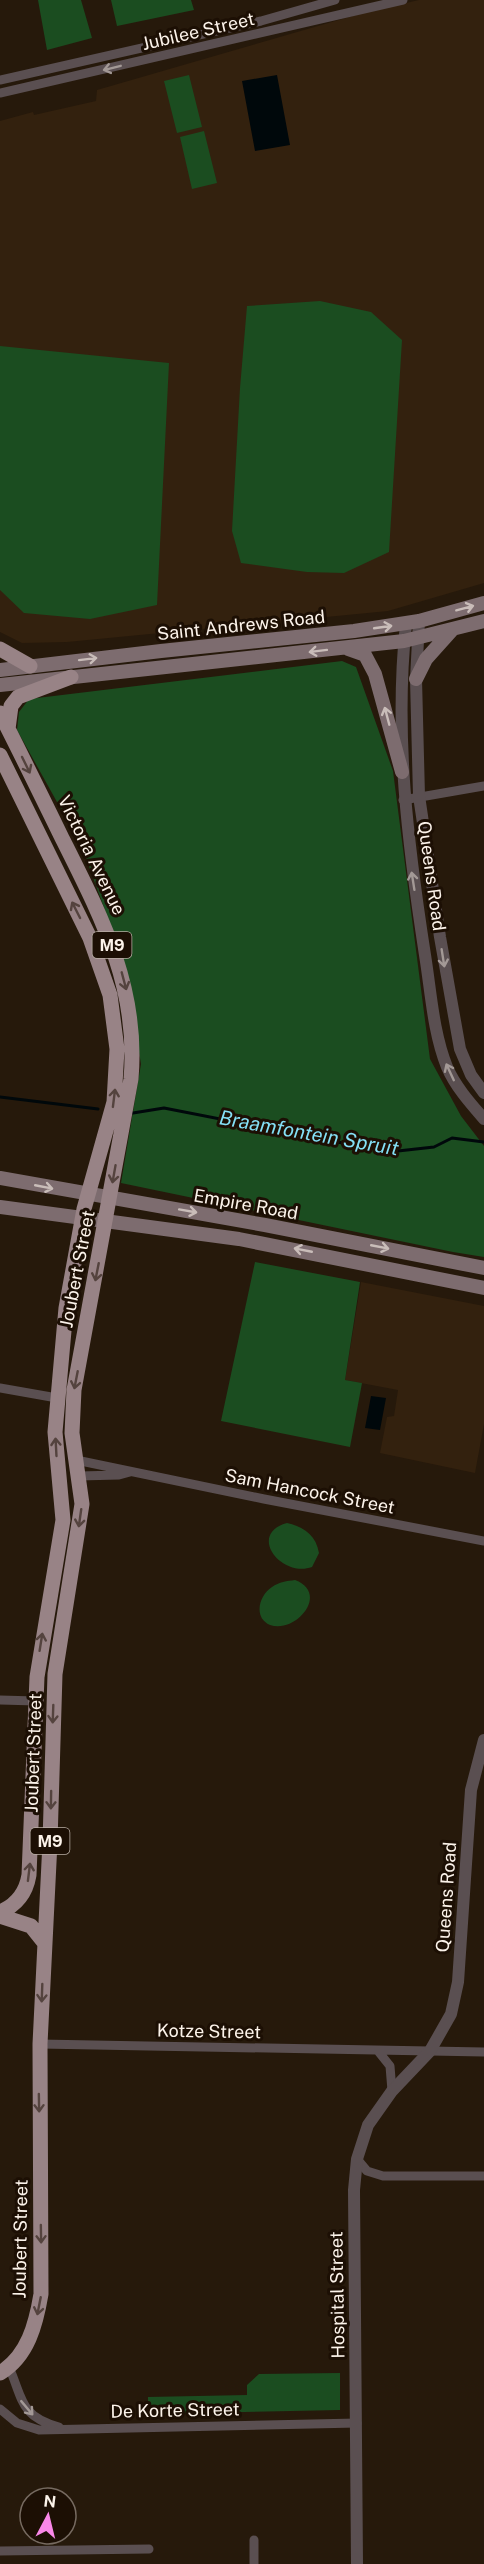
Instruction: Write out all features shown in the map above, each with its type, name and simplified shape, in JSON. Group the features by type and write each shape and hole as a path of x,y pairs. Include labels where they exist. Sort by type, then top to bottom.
{"main road":[{"name":"Saint Andrews Road","path":"0,670 412,622 484,603"},
{"name":"Saint Andrews Road","path":"0,685 411,640 484,621"},
{"path":"416,679 426,659 452,630"},
{"path":"343,648 358,652 370,662 382,696 402,772"},
{"path":"0,649 30,666"},
{"path":"8,729 11,706 18,697 71,677"},
{"name":"Victoria Avenue","path":"0,713 100,915 117,959 129,1001 133,1049 132,1071 110,1198"},
{"name":"M9","path":"0,755 90,938 110,995 117,1049 114,1102 89,1195"},
{"name":"Empire Road","path":"0,1178 287,1229 484,1268"},
{"name":"Joubert Street","path":"0,1914 16,1902 28,1884 31,1860 36,1701 42,1636 63,1520 56,1447 57,1398 66,1308 82,1219 89,1195"},
{"name":"Joubert Street","path":"4,2370 28,2341 38,2315 41,2294 40,2044 50,1842 55,1674 82,1504 72,1417 74,1390 110,1198"},
{"name":"Empire Road","path":"0,1207 270,1244 484,1288"},
{"path":"0,1914 31,1926 44,1941"}],"street":[{"name":"Jubilee Street","path":"0,80 261,21 331,0"},
{"path":"312,22 331,0 343,8 361,10"},
{"name":"Jubilee Street","path":"0,93 403,0"},
{"name":"Queens Road","path":"412,622 402,772 409,849 439,1043 454,1081 483,1114"},
{"name":"Queens Road","path":"411,640 416,679 419,796 457,1037 465,1062 484,1093"},
{"path":"403,800 484,786"},
{"path":"0,1388 57,1398"},
{"name":"Sam Hancock Street","path":"76,1460 484,1541"},
{"name":"Sam Hancock Street","path":"79,1476 119,1475 130,1472"},
{"path":"0,1700 36,1701"},
{"name":"Queens Road","path":"429,2051 446,2026 456,1998 471,1790 484,1740"},
{"name":"Kotze Street","path":"40,2044 484,2051"},
{"path":"378,2051 390,2066 392,2091"},
{"name":"Hospital Street","path":"357,2564 354,2190 357,2159 368,2125 392,2091 429,2051"},
{"path":"357,2159 367,2171 383,2176 484,2176"},
{"path":"4,2370 29,2413 42,2422 67,2428"},
{"name":"De Korte Street","path":"0,2409 17,2423 29,2428 50,2430 357,2423"},
{"path":"254,2540 254,2564"},
{"path":"0,2551 149,2549"}],"shaded area":[{"path":"419,0 484,0 484,583 388,611 67,642 22,643 0,632 0,121 33,112 34,115 96,101 97,90 363,13"},
{"path":"277,75 290,145 255,151 242,81"},
{"path":"361,1282 484,1306 484,1424 475,1473 380,1453 387,1417 394,1416 398,1390 345,1380"},
{"path":"371,1396 386,1398 380,1430 365,1428"}],"green space":[{"path":"38,0 81,0 92,38 47,50"},
{"path":"111,0 191,0 194,10 117,26"},
{"path":"189,75 202,127 177,133 164,81"},
{"path":"204,131 217,183 192,189 180,137"},
{"path":"320,301 371,312 402,340 389,552 344,573 307,572 241,563 232,531 247,306"},
{"path":"0,346 169,363 157,605 90,619 24,613 0,590"},
{"path":"342,661 356,667 393,771 430,1059 461,1116 484,1146 484,1257 121,1183 141,1064 125,966 82,847 17,730 19,712 29,699"},
{"path":"255,1262 360,1282 345,1380 362,1383 350,1447 221,1421"},
{"path":"287,1523 304,1530 315,1541 319,1553 312,1567 300,1569 289,1566 273,1553 269,1545 270,1536 275,1528"},
{"path":"295,1580 305,1586 310,1594 305,1611 290,1624 280,1626 265,1622 260,1612 264,1595 277,1584"},
{"path":"340,2373 340,2410 148,2414 148,2397 247,2395 247,2385 259,2374"}],"waterway":[{"path":"0,1097 98,1109"},
{"name":"Braamfontein Spruit","path":"133,1113 164,1108 368,1148 398,1151 434,1147 452,1138 484,1142"}]}
